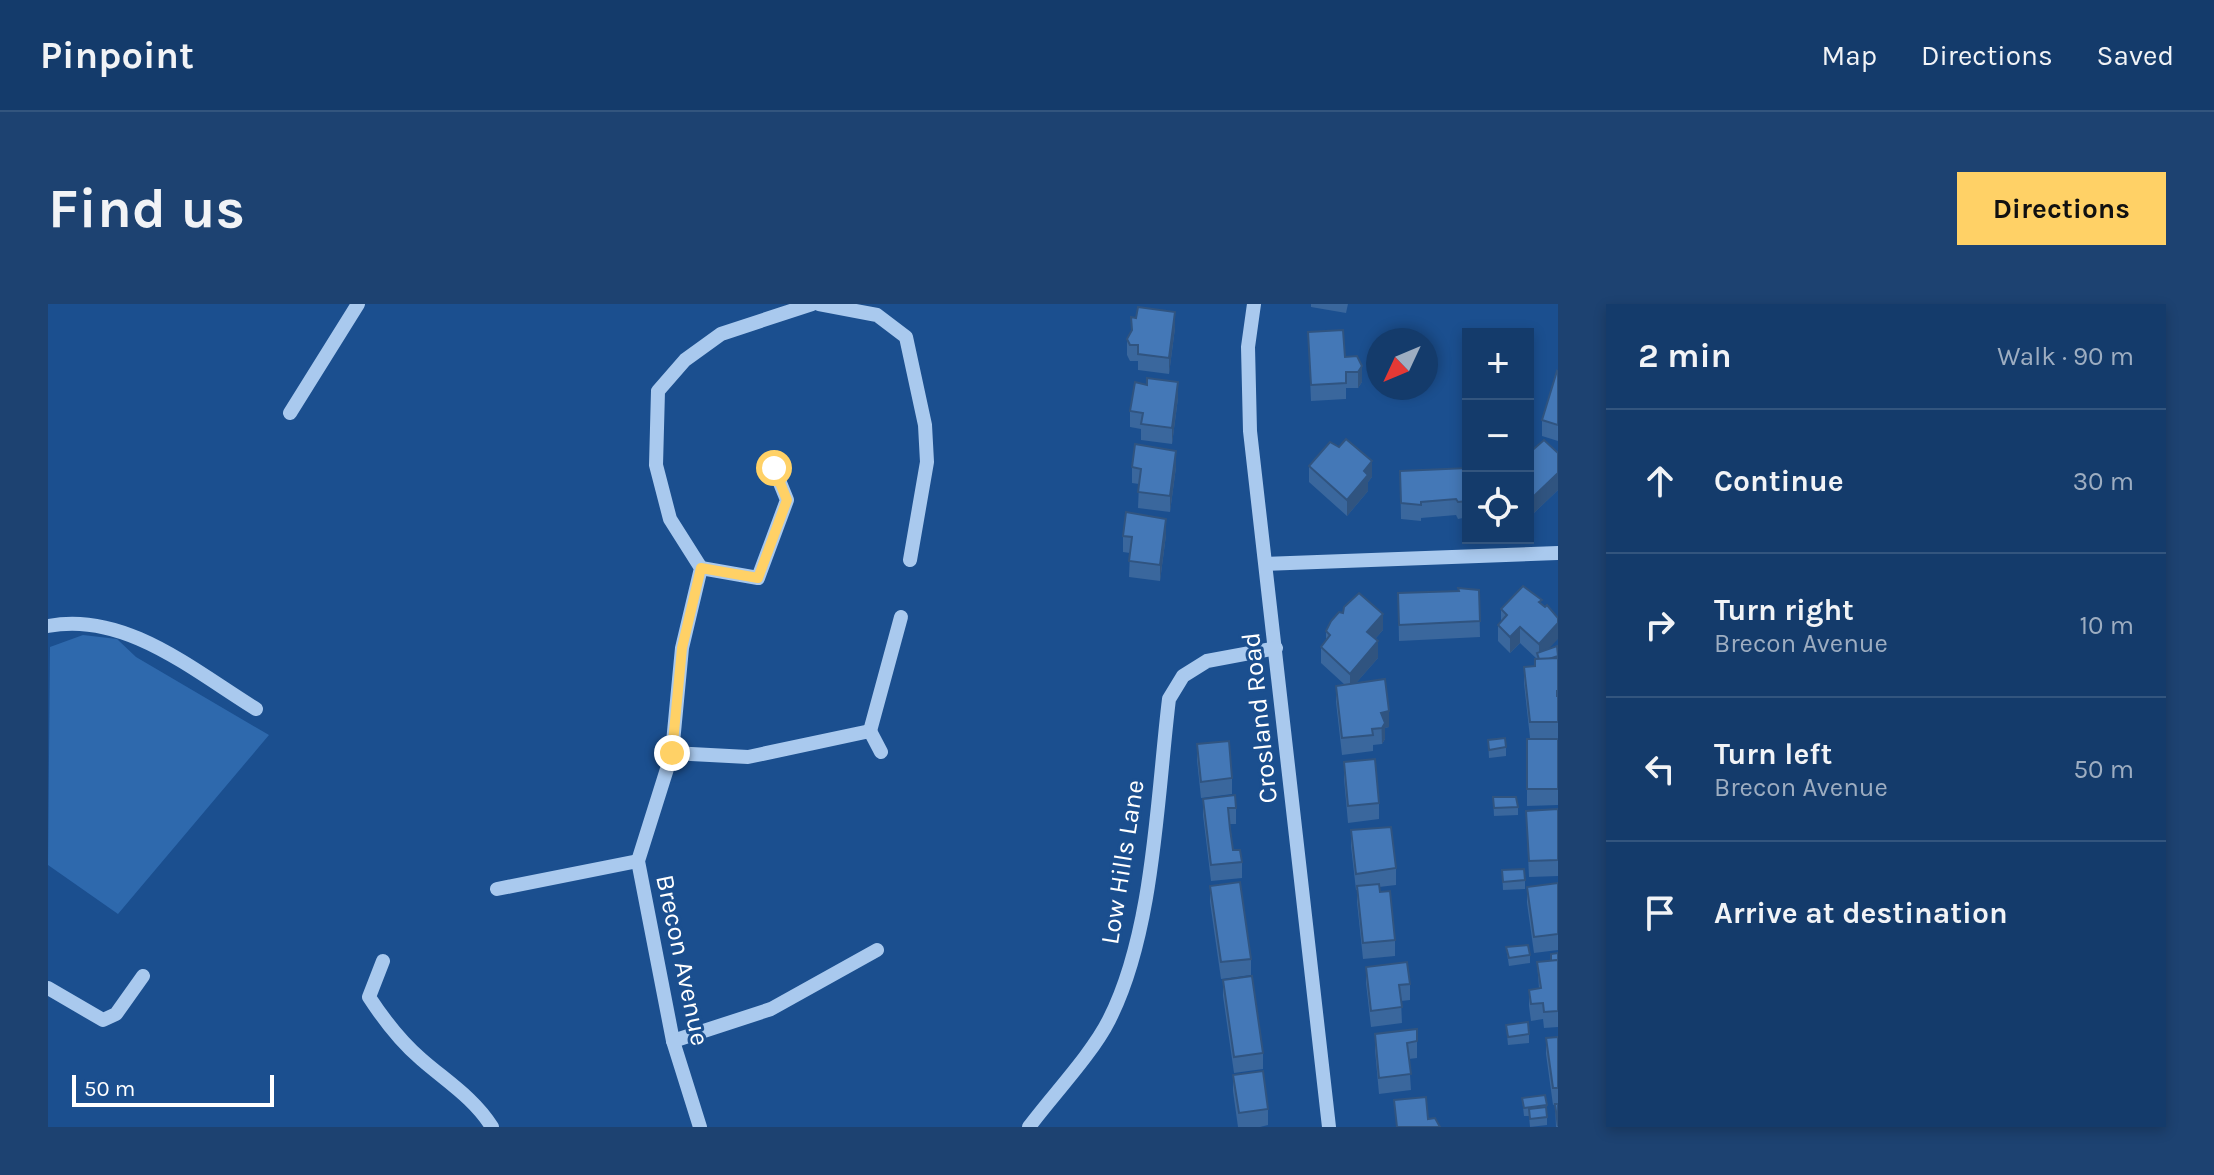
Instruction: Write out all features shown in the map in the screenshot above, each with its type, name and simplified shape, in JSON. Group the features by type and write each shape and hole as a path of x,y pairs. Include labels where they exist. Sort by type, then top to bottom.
{"street":[{"path":"290,413 358,304"},
{"path":"774,468 787,500 758,578 701,568 670,519 656,465 658,391 685,360 721,334 812,304"},
{"path":"819,304 877,315 906,337 925,425 927,462 910,560"},
{"name":"Crosland Road","path":"1254,304 1248,347 1250,431 1329,1127"},
{"path":"1266,564 1558,553"},
{"name":"Brecon Avenue","path":"700,1127 673,1041 638,861 672,753 682,648 701,568"},
{"path":"881,752 870,731 901,617"},
{"path":"48,626 69,622 135,635 256,709"},
{"name":"Low Hills Lane","path":"1029,1127 1109,1021 1133,954 1145,896 1169,699 1183,676 1207,661 1276,648"},
{"path":"672,753 748,757 870,731"},
{"path":"497,889 638,861"},
{"path":"673,1041 771,1009 877,950"},
{"path":"383,961 369,997 388,1025 421,1059 458,1086 492,1127"},
{"path":"48,988 103,1020 116,1014 143,976"}],"shaded area":[{"path":"83,635 117,639 136,657 269,735 118,914 48,865 50,647"}],"building":[{"path":"1138,307 1175,312 1169,358 1138,354 1138,345 1130,345 1127,339 1132,330 1131,317 1136,318"},
{"path":"1343,330 1345,357 1357,356 1362,366 1358,372 1346,372 1346,383 1311,385 1308,332"},
{"path":"1558,372 1558,425 1542,420"},
{"path":"1147,378 1178,382 1172,428 1141,424 1143,413 1130,411 1135,382 1147,385"},
{"path":"1346,439 1372,461 1364,471 1368,475 1347,500 1309,466 1330,442 1339,447"},
{"path":"1544,440 1558,453 1558,473 1534,496 1534,472 1534,449"},
{"path":"1135,444 1176,451 1170,496 1138,492 1141,469 1132,467"},
{"path":"1462,468 1462,502 1456,499 1421,502 1421,505 1401,503 1400,471"},
{"path":"1126,512 1166,519 1160,565 1129,561 1132,537 1123,536"},
{"path":"1523,586 1542,600 1539,602 1545,607 1547,605 1558,618 1558,623 1539,644 1520,627 1510,637 1498,625 1507,615 1501,609"},
{"path":"1458,588 1479,590 1480,621 1399,625 1398,593 1459,591"},
{"path":"1359,593 1383,614 1367,632 1378,641 1350,674 1321,647 1330,635 1326,631 1331,621 1339,612 1343,613 1344,607"},
{"path":"1557,646 1558,656 1539,659 1537,653"},
{"path":"1558,658 1558,722 1530,722 1524,667 1535,666 1535,659"},
{"path":"1385,679 1389,711 1381,713 1385,723 1382,728 1372,729 1373,735 1342,738 1336,686"},
{"path":"1505,738 1506,747 1489,750 1488,740"},
{"path":"1527,739 1558,739 1558,789 1527,789"},
{"path":"1229,741 1232,778 1201,782 1197,744"},
{"path":"1375,759 1379,803 1348,806 1344,762"},
{"path":"1235,795 1236,808 1228,808 1230,829 1233,850 1240,850 1242,862 1211,865 1203,799"},
{"path":"1493,797 1516,797 1518,807 1494,808"},
{"path":"1558,809 1558,860 1529,861 1526,811"},
{"path":"1391,827 1396,868 1356,874 1351,830"},
{"path":"1524,869 1525,880 1503,882 1502,870"},
{"path":"1240,882 1251,959 1221,962 1210,886"},
{"path":"1558,883 1558,934 1534,937 1527,887"},
{"path":"1379,884 1380,892 1390,891 1395,940 1363,943 1357,886"},
{"path":"1528,945 1530,955 1509,958 1506,947"},
{"path":"1558,953 1558,960 1551,961 1551,954"},
{"path":"1558,960 1558,1011 1544,1012 1543,1003 1531,1004 1529,990 1541,988 1537,962"},
{"path":"1407,962 1410,984 1399,985 1402,1007 1371,1011 1366,967"},
{"path":"1252,976 1263,1053 1234,1057 1223,980"},
{"path":"1528,1022 1529,1034 1508,1037 1506,1025"},
{"path":"1417,1029 1417,1041 1407,1043 1411,1074 1379,1078 1375,1034"},
{"path":"1558,1037 1558,1088 1553,1088 1546,1038"},
{"path":"1263,1071 1268,1109 1239,1113 1233,1075"},
{"path":"1545,1095 1547,1105 1524,1108 1522,1098"},
{"path":"1426,1097 1428,1119 1435,1118 1440,1127 1397,1127 1394,1100"},
{"path":"1546,1107 1547,1117 1530,1119 1529,1109"}],"route":[{"path":"672,753 682,648 701,568 758,578 787,500 774,468"}]}
